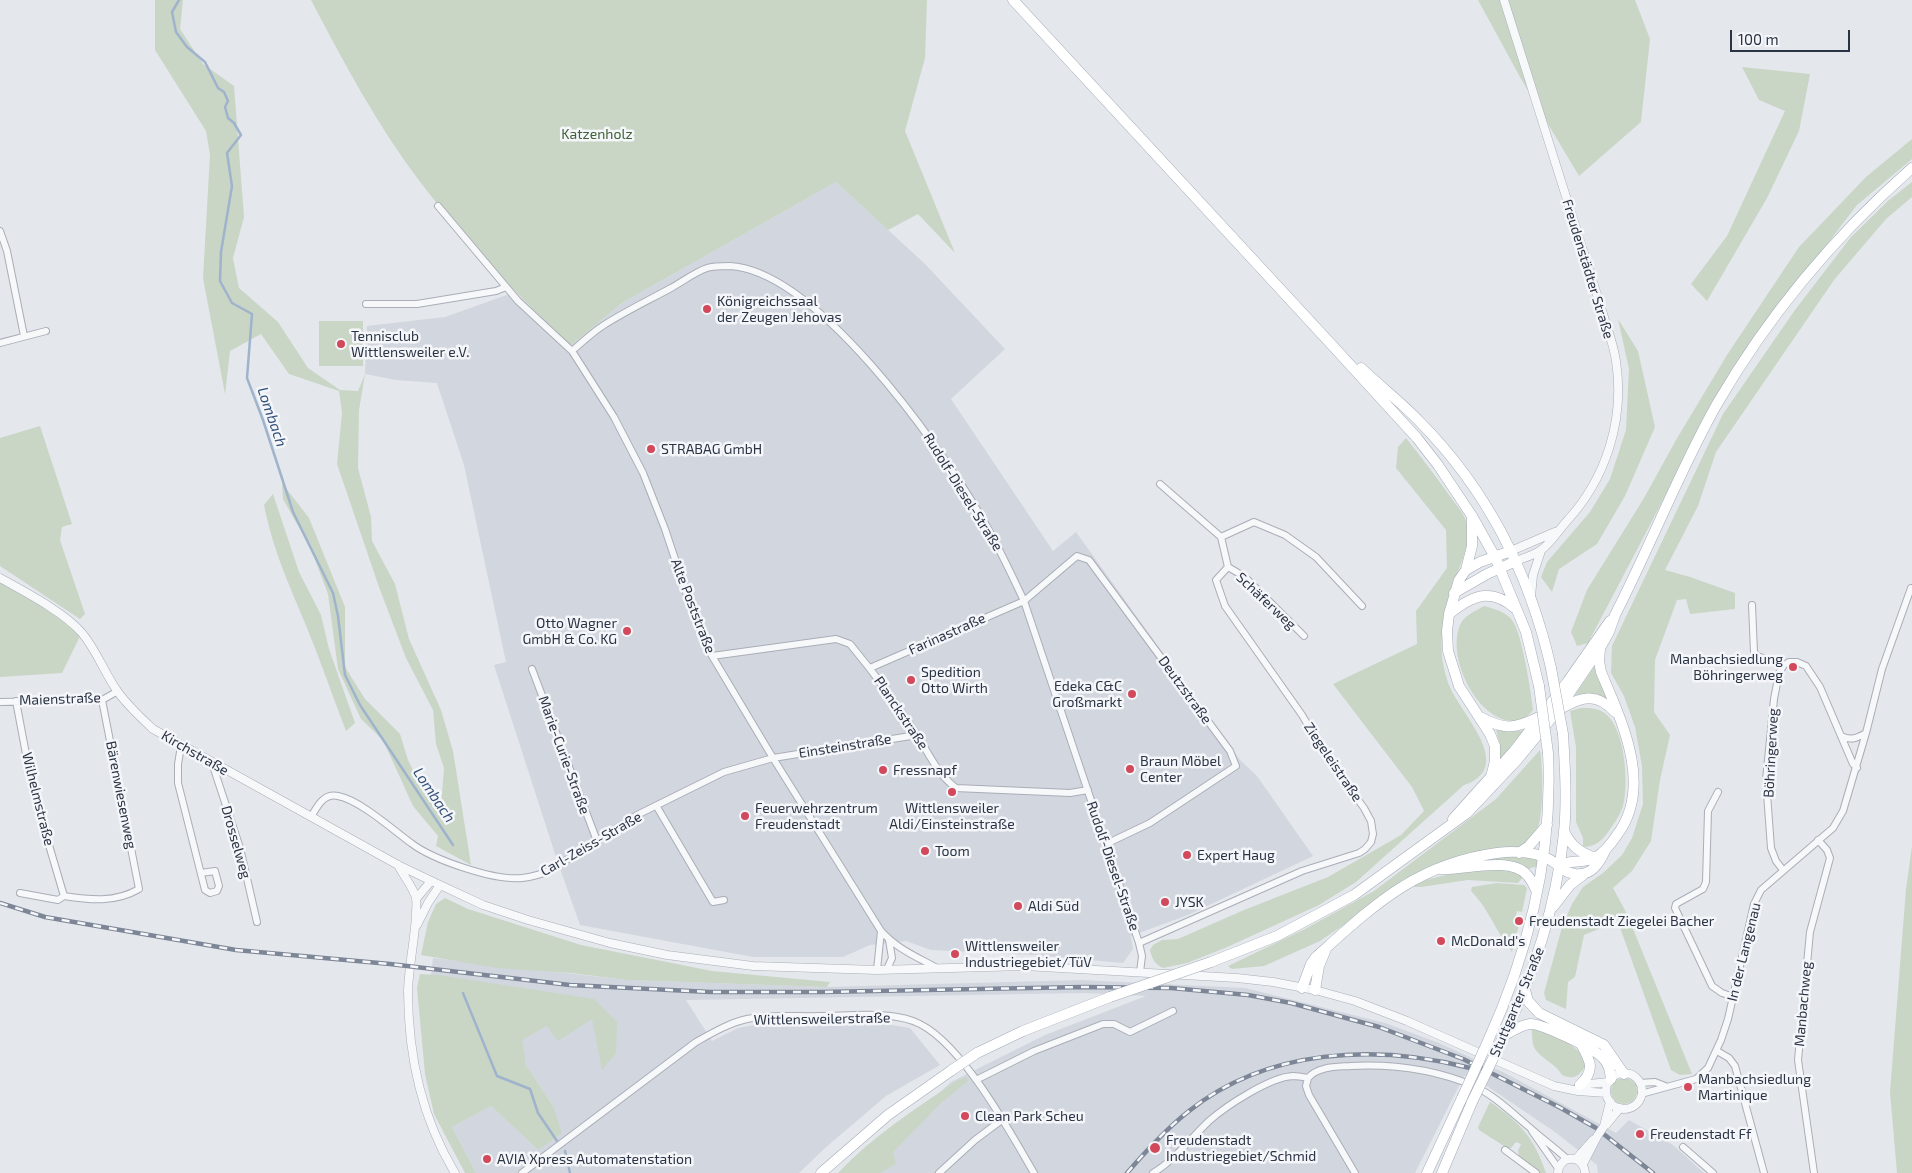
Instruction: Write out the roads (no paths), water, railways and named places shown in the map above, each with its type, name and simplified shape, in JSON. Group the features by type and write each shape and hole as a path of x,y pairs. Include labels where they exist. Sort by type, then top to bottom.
{"main road":[{"path":"1013,0 1331,344"},
{"path":"821,1173 888,1114 977,1053 1023,1031 1276,936 1354,895 1467,813 1517,760 1558,710 1600,648 1693,450 1717,404 1738,371 1779,312 1826,255 1871,206 1912,168"},
{"name":"Stuttgarter Straße","path":"1331,344 1417,438 1444,472 1495,557 1517,609 1533,658 1539,686 1548,753 1550,787 1543,856 1537,892 1514,980 1488,1042 1427,1172"},
{"name":"Stuttgarter Straße","path":"1331,344 1419,421 1439,442 1473,484 1493,515 1512,551 1531,597 1545,639 1563,734 1566,787 1564,831 1560,865 1545,934 1525,990 1472,1102 1442,1173"},
{"path":"1466,570 1472,546 1472,516"},
{"path":"1491,777 1495,761 1495,746 1480,717 1459,686 1448,651 1447,632 1454,593 1458,580 1466,570 1480,562 1512,551"},
{"path":"1454,593 1516,561"},
{"path":"1449,614 1471,599 1483,595 1506,600 1517,609"},
{"path":"1445,828 1491,777 1542,715 1615,614"},
{"path":"1551,910 1570,885 1593,870 1600,862 1605,851 1625,823 1632,795 1633,767 1630,750 1601,672 1599,661 1600,648"},
{"path":"1558,710 1575,701 1586,698 1600,700 1618,715"},
{"path":"1480,717 1496,726 1512,727 1525,724 1542,715"},
{"path":"1519,853 1547,825"},
{"path":"1564,831 1576,849 1595,858"},
{"path":"1560,865 1565,862 1586,861 1595,858 1605,851"},
{"path":"1302,988 1311,964 1337,937 1399,888 1452,862 1502,852 1519,853 1543,856 1560,865 1569,873 1583,875"},
{"path":"1441,869 1495,865 1515,867 1527,875 1537,892"},
{"path":"1315,990 1319,966 1326,948"},
{"path":"1525,990 1528,1001 1539,1013 1604,1045 1624,1074"},
{"path":"1504,1036 1524,1025 1537,1024 1594,1050 1603,1057 1609,1066 1610,1081"},
{"path":"1580,1085 1586,1079 1591,1069 1589,1058 1581,1044"}],"street":[{"name":"Freudenstädter Straße","path":"1504,0 1604,317 1616,360 1619,398 1614,430 1606,460 1582,506 1541,550 1516,561"},
{"name":"Alte Poststraße","path":"438,206 518,301 572,351 614,417 643,473 665,529 692,610 712,656 881,931 889,940 905,952 935,968"},
{"path":"0,231 7,251 24,336"},
{"name":"Rudolf-Diesel-Straße","path":"572,351 602,326 708,267 730,266 754,271 777,282 804,299 838,330 880,375 915,417 955,474 1001,552 1024,600 1139,943 1142,956 1140,972"},
{"path":"366,304 417,304 496,291 506,286"},
{"path":"0,343 46,330"},
{"path":"1160,484 1221,537 1228,567"},
{"path":"1221,537 1254,522 1285,535 1316,558 1362,606"},
{"name":"Freudenstädter Straße","path":"1512,551 1559,530"},
{"path":"1531,597 1533,575 1541,550"},
{"name":"Deutzstraße","path":"1024,600 1077,556 1089,560 1230,751 1236,766 1150,822 1106,844"},
{"name":"Schäferweg","path":"1228,567 1245,577 1304,636"},
{"name":"Ziegeleistraße","path":"1139,943 1302,872 1359,853 1371,842 1373,834 1371,821 1364,808 1328,759 1302,715 1225,606 1216,580 1228,567"},
{"name":"Kirchstraße","path":"0,578 68,620 82,632 94,649 118,692 134,712 153,729 310,818 398,865 483,905 528,920 610,943 667,956 714,963 877,970 1025,966 1237,978 1315,990 1355,1001 1407,1021 1554,1086 1578,1091 1606,1093"},
{"path":"1857,768 1882,669 1911,588"},
{"name":"Farinastraße","path":"870,668 1024,600"},
{"path":"1752,605 1754,652 1756,656 1784,664 1797,662 1806,666 1820,687 1853,764 1857,768"},
{"name":"Planckstraße","path":"712,656 836,639 850,644 870,668 917,735 940,773 947,782 956,788 1070,793 1088,790"},
{"name":"Böhringerweg","path":"1783,870 1776,862 1771,848 1766,780 1773,706 1780,672 1784,664"},
{"name":"Marie-Curie-Straße","path":"532,669 596,841"},
{"name":"Maienstraße","path":"0,702 102,700 118,692"},
{"name":"Bärenwiesenweg","path":"64,896 94,901 130,895 139,889 102,700"},
{"name":"Wilhelmstraße","path":"16,701 33,791 64,896"},
{"path":"1841,736 1848,739 1857,739 1866,733"},
{"name":"Einsteinstraße","path":"773,758 917,735"},
{"path":"181,746 178,782 201,873"},
{"name":"Carl-Zeiss-Straße","path":"310,818 319,802 328,796 338,796 365,808 426,854 501,877 522,878 538,876 551,870 637,815 657,807 724,772 773,758"},
{"name":"Drosselweg","path":"212,763 240,848 257,922"},
{"name":"In der Langenau","path":"1641,1094 1696,1078 1708,1068 1717,1051 1734,996 1754,904 1761,890 1832,828 1839,819 1857,768"},
{"path":"1718,792 1708,811 1706,882 1703,889 1676,904 1675,908 1712,986 1722,993 1734,996"},
{"path":"657,807 713,902 724,900"},
{"name":"Manbachweg","path":"1814,1173 1798,1060 1810,932 1830,858 1827,850 1818,840"},
{"path":"398,865 416,899 415,929 408,989 409,1032 414,1070 437,1140 455,1173"},
{"path":"416,899 430,881"},
{"path":"415,929 428,903 440,885"},
{"path":"20,893 58,900 64,896"},
{"path":"877,970 881,931"},
{"path":"887,969 892,958 889,940"},
{"path":"976,1080 1034,1051 1102,1024 1114,1024 1130,1032 1173,1011"},
{"name":"Wittlensweilerstraße","path":"522,1173 696,1042 722,1028 748,1019 888,1016 914,1021 936,1034 976,1080 1003,1119 1034,1173"},
{"path":"1717,1051 1729,1058 1735,1066 1764,1173"},
{"path":"1355,1173 1306,1086 1308,1078 1312,1073 1322,1069 1393,1066 1436,1074 1474,1086 1504,1105 1567,1158 1576,1159 1583,1164"},
{"path":"1567,1088 1610,1081 1624,1074 1633,1076 1639,1083 1641,1094 1638,1101 1632,1107 1620,1108 1610,1102 1606,1093 1610,1081"},
{"path":"1153,1173 1175,1158 1210,1120 1247,1094 1275,1080 1292,1076 1308,1078"},
{"name":"In der Langenau","path":"1639,1083 1655,1082 1665,1086"},
{"path":"1604,1126 1610,1102"},
{"path":"1585,1173 1583,1164 1585,1154 1604,1126 1620,1108"},
{"path":"939,1173 955,1157 1003,1119"},
{"path":"1530,1128 1558,1170"},
{"path":"1683,1147 1713,1173"},
{"path":"1504,1150 1536,1173"},
{"path":"1576,1159 1585,1154"},
{"path":"1558,1170 1560,1164 1567,1158"}],"waterway":[{"name":"Lombach","path":"179,0 172,12 176,32 187,47 205,62 218,88 224,92 228,101 225,107 228,118 234,123 241,135 227,153 232,186 221,252 220,281 232,303 252,314 247,378 293,512 333,593 338,616 345,675 360,705 453,845"},
{"name":"Lombach","path":"463,993 497,1076 530,1089 538,1113 557,1141"},
{"name":"Lombach","path":"565,1151 570,1173"}],"railway":[{"path":"0,903 45,917 236,950 390,964 570,985 710,992 822,992 1083,987 1171,988 1248,995 1291,1003 1379,1027 1463,1059 1559,1107 1596,1128 1653,1173"},
{"path":"1127,1173 1156,1140 1189,1111 1220,1090 1253,1074 1288,1063 1324,1057 1361,1054 1434,1060 1470,1068"}],"place":[{"name":"Königreichssaal der Zeugen Jehovas","path":"707,309"},
{"name":"Tennisclub Wittlensweiler e.V.","path":"341,344"},
{"name":"STRABAG GmbH","path":"651,449"},
{"name":"Otto Wagner GmbH & Co. KG","path":"627,631"},
{"name":"Manbachsiedlung Böhringerweg","path":"1793,667"},
{"name":"Spedition Otto Wirth","path":"911,680"},
{"name":"Edeka C&C Großmarkt","path":"1132,694"},
{"name":"Braun Möbel Center","path":"1130,769"},
{"name":"Fressnapf","path":"883,770"},
{"name":"Wittlensweiler Aldi/Einsteinstraße","path":"952,792"},
{"name":"Feuerwehrzentrum Freudenstadt","path":"745,816"},
{"name":"Toom","path":"925,851"},
{"name":"Expert Haug","path":"1187,855"},
{"name":"JYSK","path":"1165,902"},
{"name":"Aldi Süd","path":"1018,906"},
{"name":"Freudenstadt Ziegelei Bacher","path":"1519,921"},
{"name":"McDonald's","path":"1441,941"},
{"name":"Wittlensweiler Industriegebiet/TüV","path":"955,954"},
{"name":"Manbachsiedlung Martinique","path":"1688,1087"},
{"name":"Clean Park Scheu","path":"965,1116"},
{"name":"Freudenstadt Ff","path":"1640,1134"},
{"name":"Freudenstadt Industriegebiet/Schmid","path":"1155,1148"},
{"name":"AVIA Xpress Automatenstation","path":"487,1159"}],"park label":[{"name":"Katzenholz","path":"597,134"}]}
